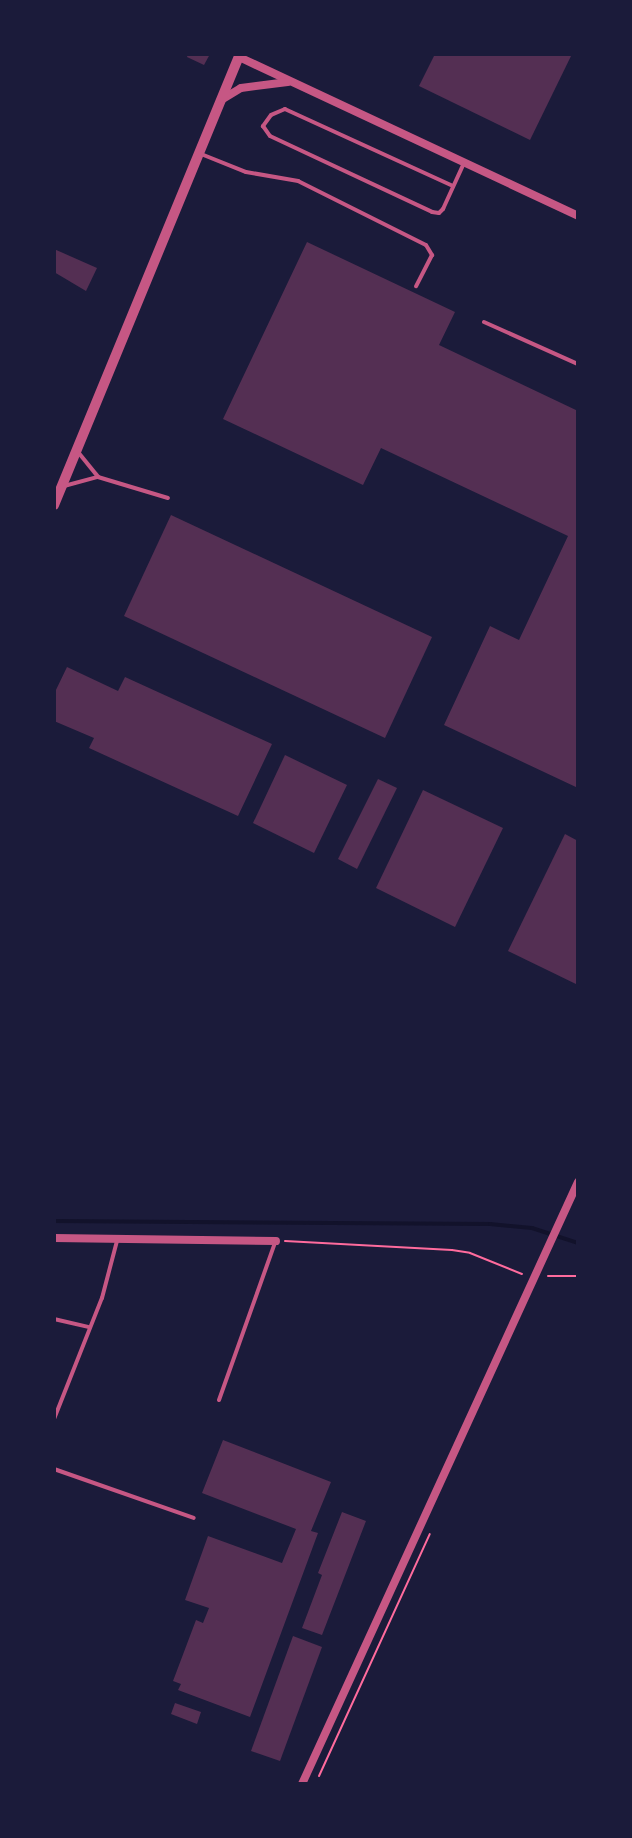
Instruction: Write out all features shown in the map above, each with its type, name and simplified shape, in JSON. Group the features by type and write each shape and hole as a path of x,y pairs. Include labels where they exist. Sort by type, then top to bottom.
{"street":[{"path":"54,505 240,55 578,216"},
{"path":"221,100 241,88 293,82"},
{"path":"302,1784 578,1182"},
{"path":"54,1238 118,1236 276,1241"}],"lane":[{"path":"453,186 285,109 271,115 263,126 270,136 432,212 439,213 453,186 464,163"},
{"path":"199,154 246,172 298,181 426,245 432,255 416,286"},
{"path":"484,322 578,364"},
{"path":"76,450 98,477"},
{"path":"62,486 98,477 168,498"},
{"path":"54,1419 102,1298 118,1236"},
{"path":"219,1400 276,1241"},
{"path":"54,1319 88,1327"},
{"path":"54,1469 194,1518"}],"path":[{"path":"276,1241 452,1250 478,1256 532,1277 578,1276"}],"building":[{"path":"188,54 210,54 204,65 187,57"},
{"path":"435,54 572,54 530,140 419,86"},
{"path":"307,242 455,312 439,345 578,411 578,788 444,725 490,626 519,640 568,536 381,448 363,485 223,419"},
{"path":"54,249 97,268 86,291 54,272"},
{"path":"171,515 432,637 385,738 124,616"},
{"path":"67,667 118,691 125,677 272,744 238,816 89,748 94,738 54,721 54,694"},
{"path":"285,755 347,785 314,853 253,823"},
{"path":"378,779 397,788 357,869 338,859"},
{"path":"423,790 503,828 455,927 376,888"},
{"path":"565,834 578,841 578,985 508,951"},
{"path":"223,1440 331,1482 311,1531 318,1533 250,1717 178,1690 181,1684 173,1681 196,1620 203,1623 209,1608 185,1600 208,1536 282,1563 296,1529 202,1493"},
{"path":"342,1512 366,1521 322,1635 302,1628 322,1575 318,1573"},
{"path":"293,1636 322,1647 280,1761 251,1751"},
{"path":"175,1703 201,1712 197,1724 171,1714"}],"waterway":[{"path":"54,1221 490,1224 532,1228 578,1243"}]}
